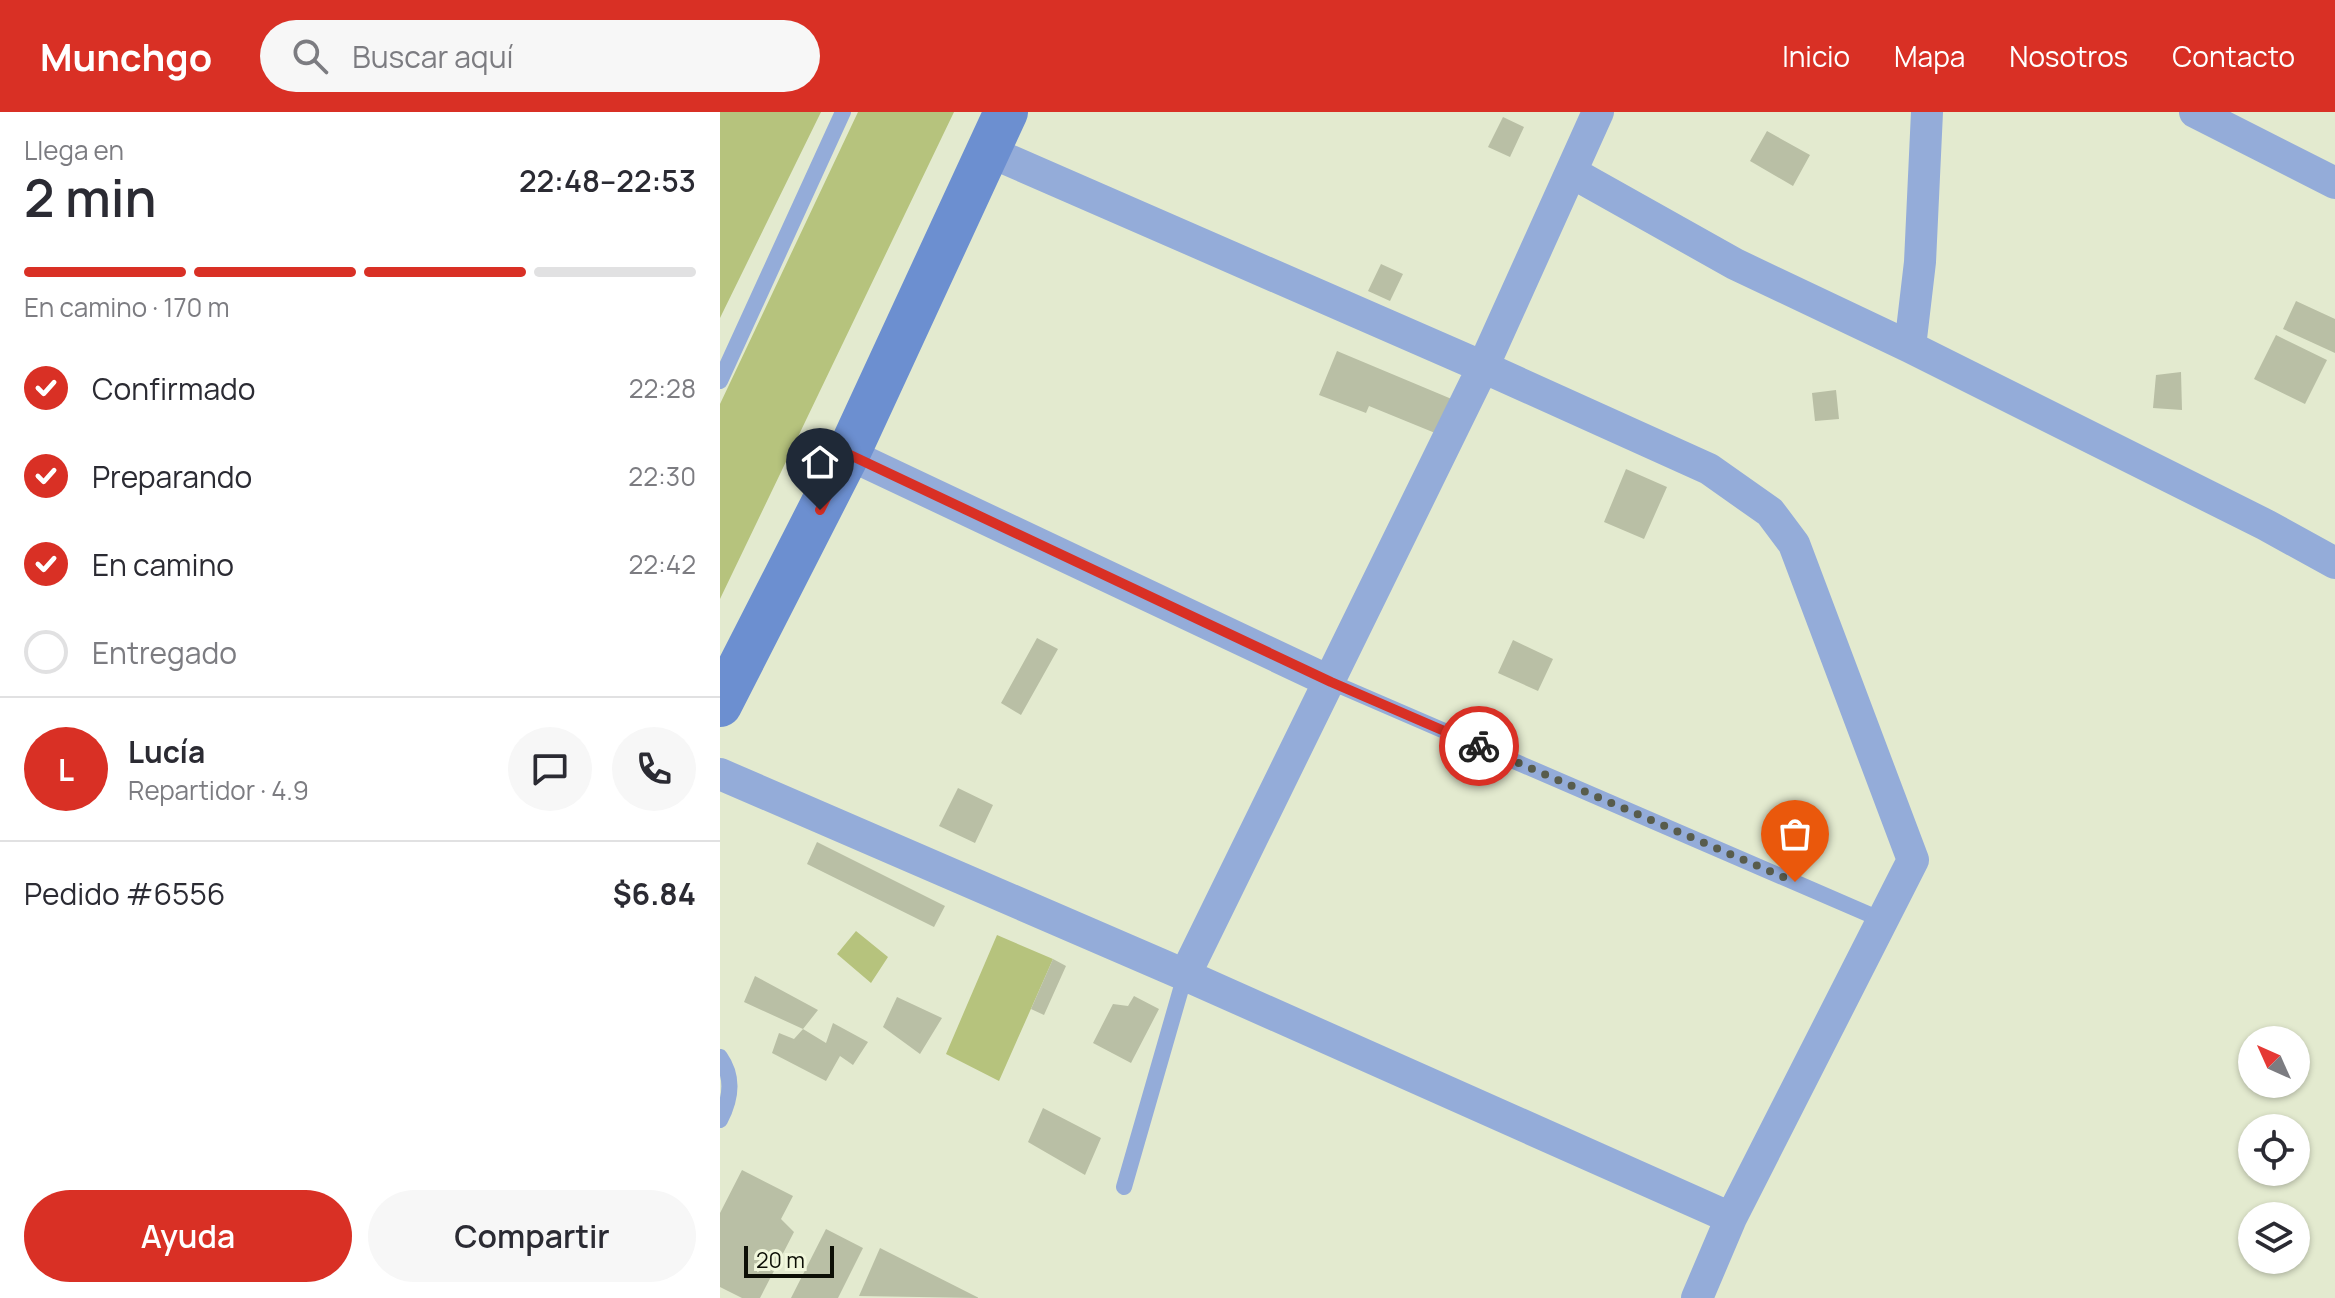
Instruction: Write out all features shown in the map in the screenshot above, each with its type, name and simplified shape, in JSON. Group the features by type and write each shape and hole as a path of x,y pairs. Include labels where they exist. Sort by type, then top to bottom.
{"street":[{"path":"720,705 848,454 1006,112"},
{"path":"1185,975 1483,367 1598,112"},
{"path":"1910,347 1920,262 1927,112"},
{"path":"2195,112 2335,183"},
{"path":"988,151 1709,469 1770,512 1794,544 1913,860 1731,1218 1697,1298"},
{"path":"1571,172 1735,264 1910,347 2266,525 2335,563"},
{"path":"848,454 1331,682"},
{"path":"720,774 1185,975 1731,1218"}],"lane":[{"path":"720,381 842,113"},
{"path":"1331,682 1882,920"},
{"path":"1124,1187 1185,975"},
{"path":"720,1057 729,1073 730,1088 720,1120"}],"green space":[{"path":"720,112 821,112 720,318"},
{"path":"858,112 954,112 720,599 720,404"},
{"path":"856,931 888,957 871,983 837,954"},
{"path":"997,935 1053,959 999,1081 946,1054"}],"building":[{"path":"1503,117 1524,127 1510,157 1488,147"},
{"path":"1767,131 1810,155 1793,186 1750,161"},
{"path":"1381,264 1403,274 1390,301 1368,291"},
{"path":"2296,301 2335,319 2335,353 2283,329"},
{"path":"2276,335 2327,360 2305,404 2254,379"},
{"path":"1337,351 1454,400 1440,435 1369,406 1366,413 1319,395"},
{"path":"2181,372 2182,410 2153,408 2156,375"},
{"path":"1836,390 1839,419 1815,421 1812,393"},
{"path":"1626,469 1667,487 1644,539 1604,522"},
{"path":"1037,638 1058,649 1021,715 1001,703"},
{"path":"1513,640 1553,659 1538,691 1498,673"},
{"path":"958,788 993,805 975,843 939,826"},
{"path":"817,842 945,906 934,927 807,864"},
{"path":"1053,959 1066,966 1044,1015 1031,1009"},
{"path":"755,976 818,1010 803,1029 744,1002"},
{"path":"1134,996 1159,1009 1131,1063 1093,1043 1113,1004 1128,1006"},
{"path":"897,997 942,1018 920,1054 883,1027"},
{"path":"833,1023 868,1042 853,1065 840,1056 826,1081 772,1053 779,1033 794,1039 803,1029 826,1043"},
{"path":"1043,1108 1101,1138 1085,1175 1028,1142"},
{"path":"742,1170 793,1196 781,1219 794,1232 760,1298 742,1298 720,1287 720,1213"},
{"path":"826,1229 863,1248 838,1298 791,1298"},
{"path":"880,1248 979,1298 859,1296"}],"way so far":[{"path":"1479,746 1795,882"}],"route":[{"path":"820,510 848,454 1331,682 1479,746"}]}
